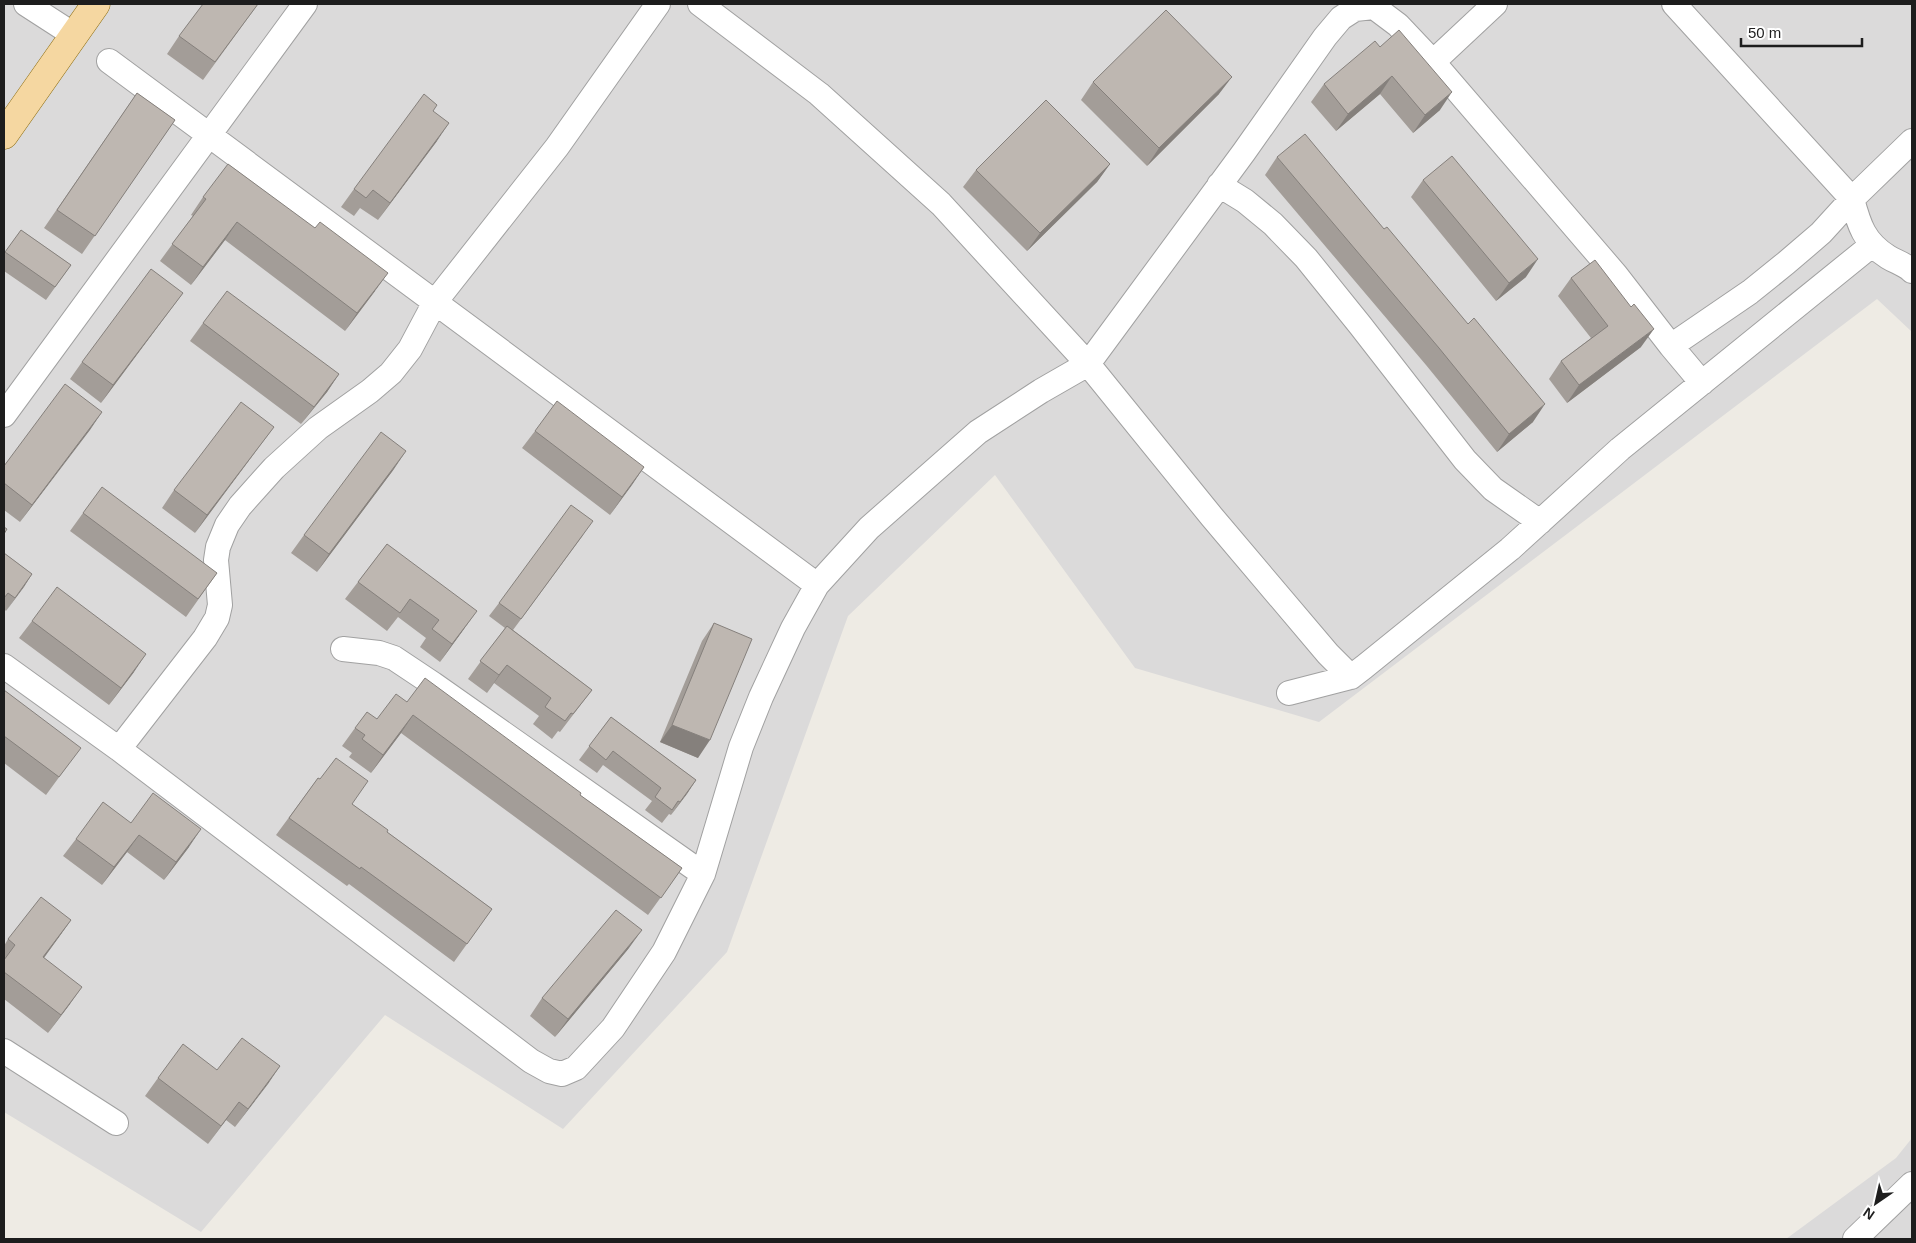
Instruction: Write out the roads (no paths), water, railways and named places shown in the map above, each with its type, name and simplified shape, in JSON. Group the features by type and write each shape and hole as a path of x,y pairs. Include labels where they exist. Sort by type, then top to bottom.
{"main road":[{"path":"4,135 96,4"}],"street":[{"path":"26,4 74,36"},
{"path":"4,415 305,4"},
{"path":"119,749 205,638 217,618 220,605 216,560 218,547 227,525 240,506 274,468 318,428 370,391 391,373 410,349 435,302 557,147 658,4"},
{"path":"700,4 819,94 941,204 1088,364 1212,517 1328,654 1350,677"},
{"path":"1433,62 1495,4"},
{"path":"1674,4 1852,199 1859,224 1866,239 1877,250 1912,270"},
{"path":"4,666 119,749 531,1062 549,1071 562,1074 576,1068 613,1028 664,952 703,874 741,747 754,713 793,628 818,585 869,528 978,432 1041,391 1088,364 1325,37 1342,18 1355,9 1374,7 1398,25 1433,62 1616,275 1702,383"},
{"path":"109,62 818,585"},
{"path":"1671,346 1750,292 1786,263 1821,233 1852,199 1912,141"},
{"path":"1219,185 1245,201 1274,224 1360,324 1465,460 1493,490 1540,522"},
{"path":"1289,693 1350,677 1502,555 1620,449 1872,245"},
{"path":"343,649 380,653 394,658 703,874"},
{"path":"4,1051 116,1123"},
{"path":"1855,1239 1912,1184"}]}
